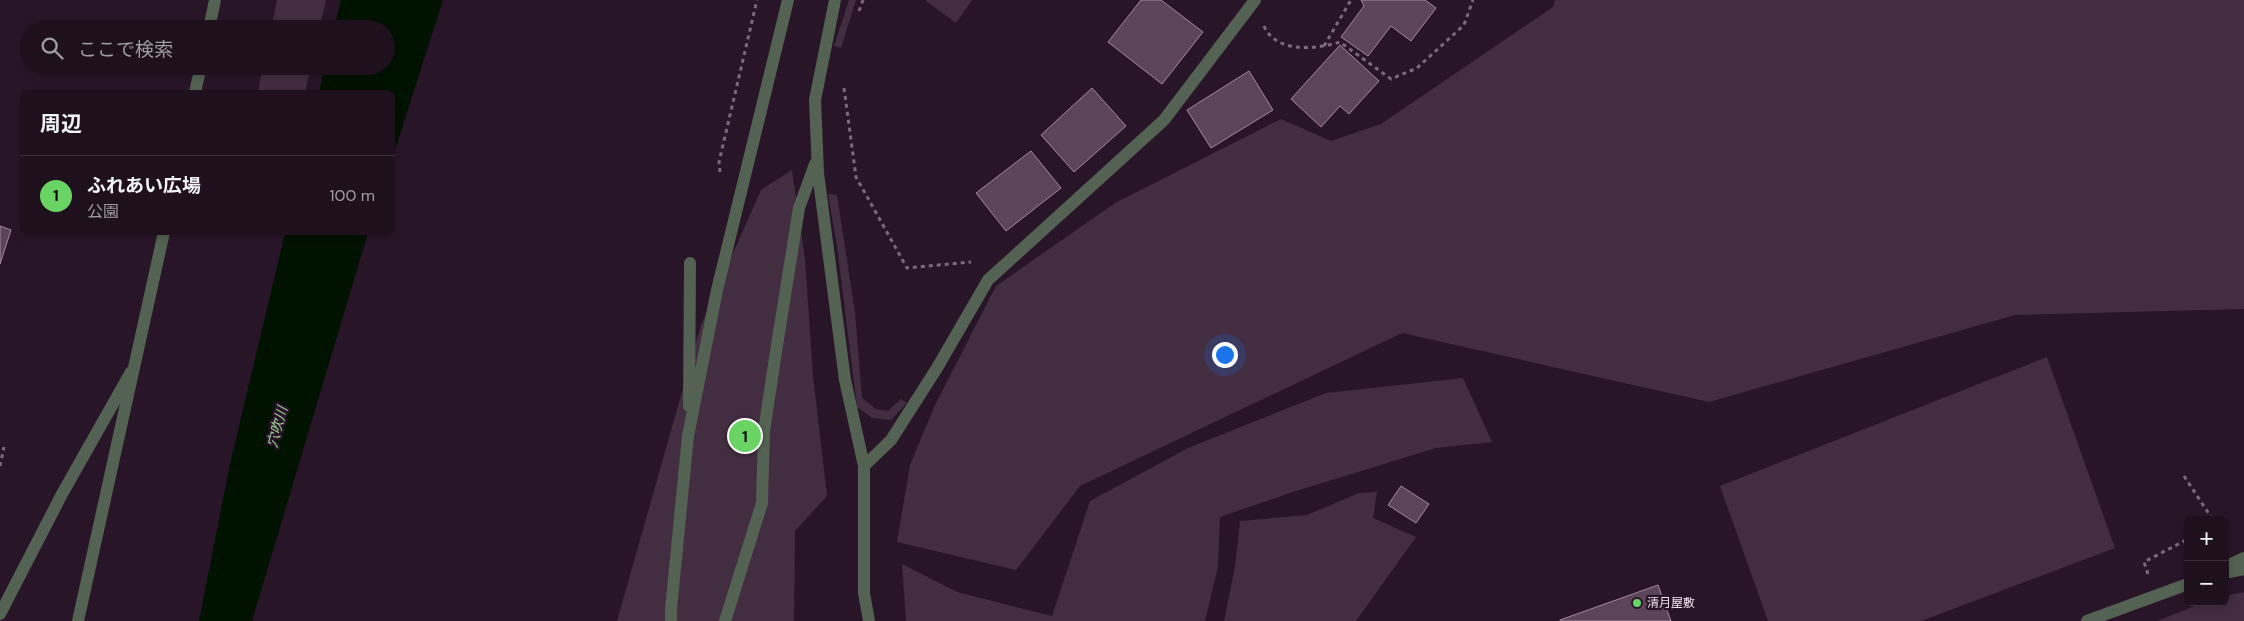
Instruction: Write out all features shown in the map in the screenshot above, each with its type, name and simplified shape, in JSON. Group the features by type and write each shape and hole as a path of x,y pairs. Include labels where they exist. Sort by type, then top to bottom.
{"street":[{"path":"211,20 215,0"},
{"path":"688,436 717,290 788,0"},
{"path":"835,0 815,100 817,157 844,380 864,466 864,593 869,621"},
{"path":"864,466 891,440 938,368 988,280 1164,120 1254,1"},
{"path":"195,90 199,75"},
{"path":"725,621 762,503 764,431 778,335 799,208 817,157"},
{"path":"78,621 163,235"},
{"path":"672,621 671,609 688,436 690,263"},
{"path":"0,614 62,494 134,367"},
{"path":"2229,565 2244,558"},
{"path":"2229,572 2244,569"},
{"path":"2087,621 2184,585"}],"path":[{"path":"1324,47 1351,0"},
{"path":"1254,1 1266,32 1287,46 1324,47 1340,42 1391,79 1417,68 1464,25 1473,0"},
{"path":"844,90 856,177 908,268 976,262"},
{"path":"0,466 4,447"},
{"path":"2184,476 2210,516"},
{"path":"2157,595 2144,562 2184,540"}],"shaded area":[{"path":"277,0 326,0 321,20 273,20"},
{"path":"849,0 856,0 841,48 834,46"},
{"path":"925,0 972,0 956,23"},
{"path":"1555,0 2244,0 2244,309 2015,315 1709,402 1402,333 1080,486 1016,570 897,542 910,465 935,405 996,286 1115,203 1281,119 1331,141 1381,124 1553,7"},
{"path":"261,75 309,75 305,90 258,90"},
{"path":"792,170 805,259 813,376 827,496 795,531 794,621 617,621 701,325 761,190"},
{"path":"828,194 837,195 855,312 862,398 876,409 888,411 901,399 907,403 891,420 872,418 857,407 837,246"},
{"path":"2047,357 2115,548 1921,621 1768,621 1720,486"},
{"path":"1463,378 1492,442 1436,448 1293,492 1220,517 1218,567 1205,621 906,621 902,564 957,592 1052,616 1090,501 1188,448 1326,393"},
{"path":"1377,492 1373,518 1416,537 1356,621 1224,621 1235,566 1240,521 1307,515 1359,493"},
{"path":"2244,592 2244,621 2157,621 2195,606 2229,606 2229,595"}],"water":[{"path":"341,0 443,0 395,150 395,90 319,90 323,75 395,75 395,20 336,20"},
{"name":"穴吹川","path":"285,235 367,235 252,621 199,621 230,464"}],"building":[{"path":"1141,0 1161,0 1203,32 1162,84 1108,42"},
{"path":"1361,0 1425,0 1436,8 1411,41 1391,26 1368,56 1341,37 1364,6"},
{"path":"1340,45 1379,81 1349,114 1340,106 1321,127 1291,99"},
{"path":"1249,71 1273,110 1211,148 1187,110"},
{"path":"1092,88 1126,126 1074,172 1041,135"},
{"path":"1031,151 1061,188 1006,231 976,193"},
{"path":"0,226 11,230 0,264"},
{"path":"1401,486 1429,504 1416,523 1388,505"},
{"name":"清月屋敷","path":"1658,585 1671,621 1560,621 1560,620"}],"place":[{"name":"ふれあい広場","path":"745,436"},
{"name":"清月屋敷","path":"1637,603"}]}
